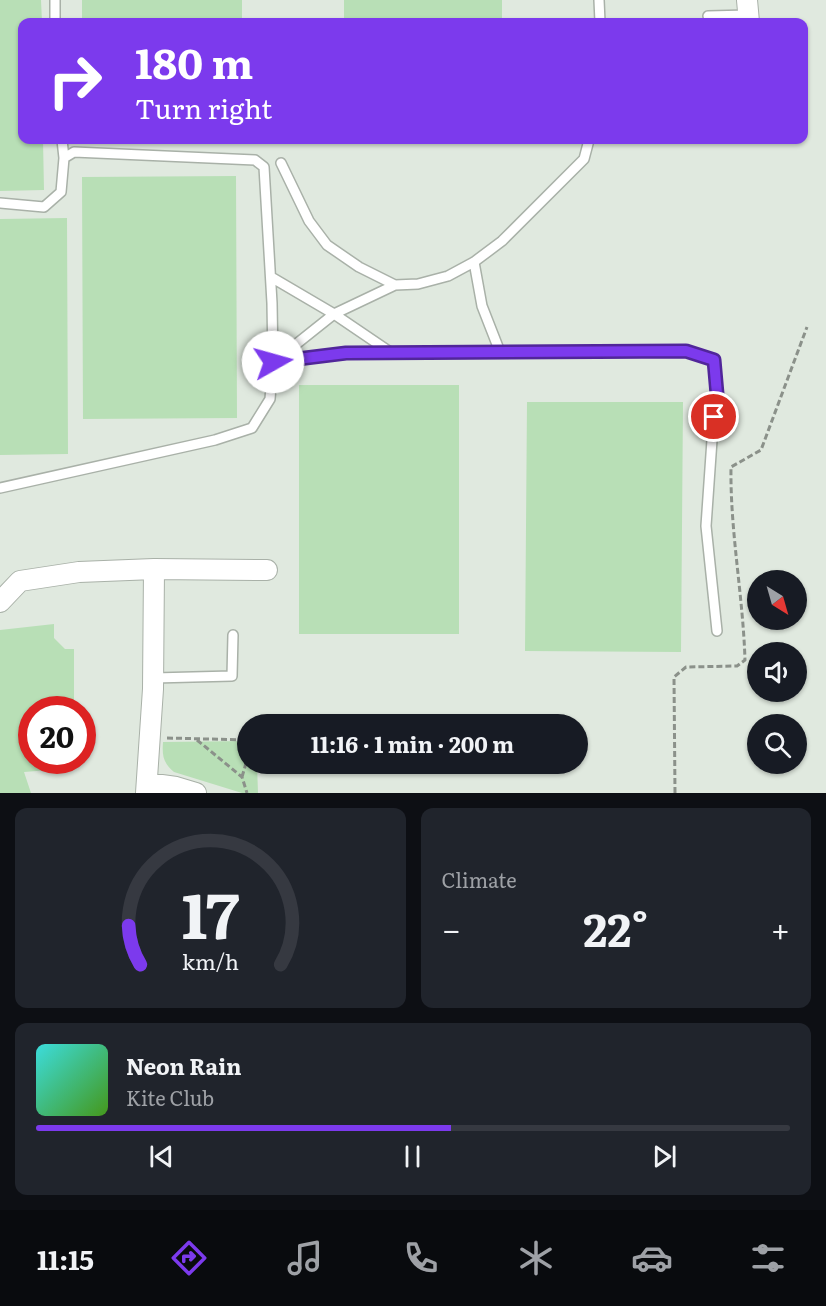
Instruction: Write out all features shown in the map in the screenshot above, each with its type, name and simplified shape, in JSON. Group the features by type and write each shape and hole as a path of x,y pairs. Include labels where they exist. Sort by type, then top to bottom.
{"street":[{"path":"154,569 154,678 147,788 176,787 196,793"},
{"path":"0,602 20,582 79,572 154,569 267,570"}],"lane":[{"path":"55,0 55,18"},
{"path":"599,0 600,18"},
{"path":"708,16 748,12"},
{"path":"0,203 45,207 61,192 64,158 62,144"},
{"path":"273,362 334,314 395,285 418,284 448,276 474,262 502,241 584,159 588,144"},
{"path":"0,488 215,440 252,428 270,399 273,362 271,277 264,167 255,160 74,152 64,158"},
{"path":"282,163 309,221 327,245 359,267 395,285"},
{"path":"474,262 482,306 500,352"},
{"path":"271,277 334,314 390,352"},
{"path":"273,362 346,353 390,352 686,351 714,360 717,394 706,526 717,631"},
{"path":"154,678 232,676 233,635"}],"path":[{"path":"675,793 674,677 686,667 737,666 745,660 744,620 731,500 731,466 761,450 807,327"},
{"path":"150,738 237,740"},
{"path":"196,739 242,777 247,793"}],"green space":[{"path":"0,0 41,0 42,18 18,18 18,144 43,144 44,190 0,191"},
{"path":"82,0 242,0 242,18 82,18"},
{"path":"344,0 502,0 502,18 344,18"},
{"path":"236,176 237,418 83,419 82,177"},
{"path":"67,218 68,454 0,455 0,219"},
{"path":"299,385 459,385 459,634 299,634"},
{"path":"527,402 683,402 681,652 525,651"},
{"path":"54,624 54,638 65,649 74,649 74,696 18,696 18,774 25,774 31,793 0,793 0,630"},
{"path":"237,741 237,774 257,774 258,793 242,793 174,772 165,762 163,742"}],"route":[{"path":"273,362 346,353 686,351 714,360 717,394 714,417"}]}
